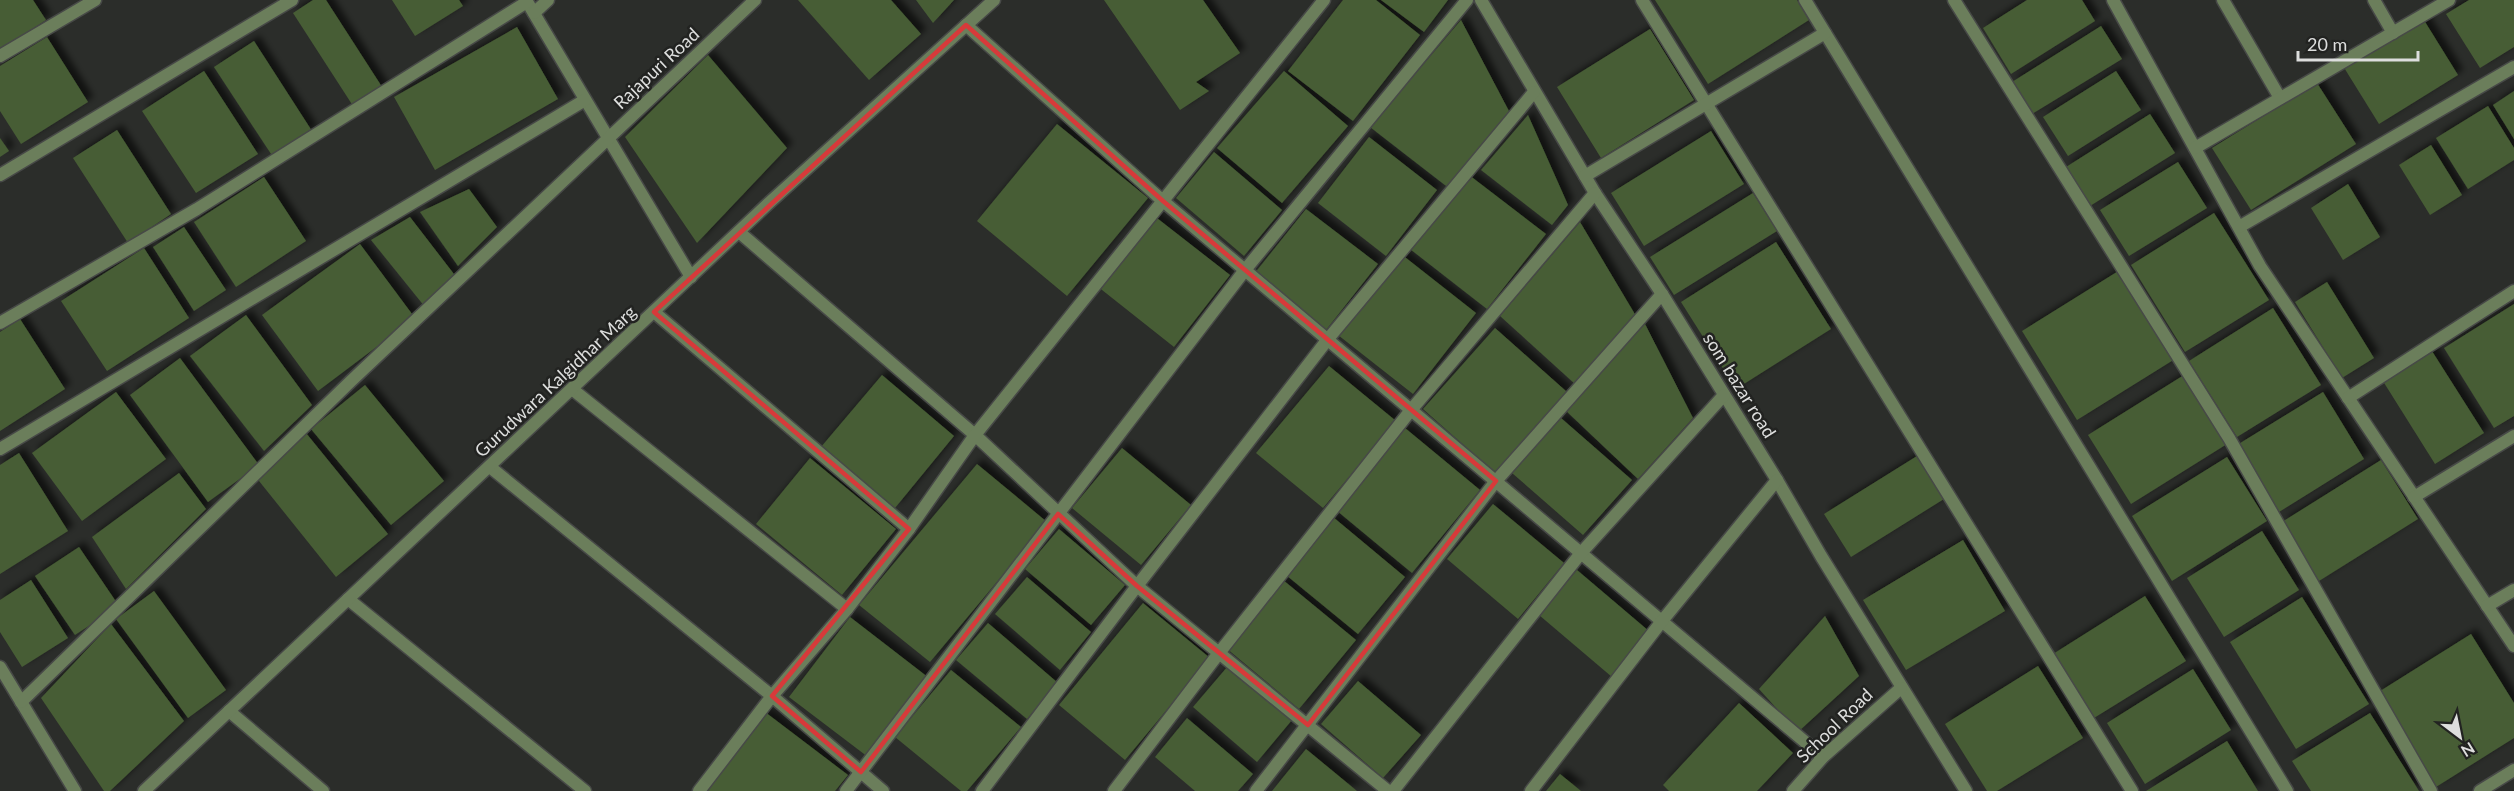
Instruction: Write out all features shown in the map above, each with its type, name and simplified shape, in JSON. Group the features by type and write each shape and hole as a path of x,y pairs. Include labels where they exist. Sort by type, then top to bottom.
{"street":[{"path":"0,56 95,0"},
{"path":"0,175 292,0"},
{"path":"0,323 197,209 529,5 548,0"},
{"name":"Rajapuri Road","path":"21,702 608,137 755,0"},
{"name":"Gurudwara Kalgidhar Marg","path":"144,791 739,232 994,0"},
{"path":"699,791 772,696 847,609 909,528 975,435 1324,0"},
{"path":"846,791 1245,270 1467,0"},
{"name":"som bazar road","path":"1481,0 1595,194 1662,294 1966,791"},
{"path":"1642,0 2132,791"},
{"path":"1805,0 2287,791"},
{"path":"1954,0 2229,438 2431,791"},
{"path":"2113,0 2260,266 2514,646"},
{"path":"2223,0 2280,98"},
{"path":"2374,0 2392,33"},
{"path":"2195,148 2449,0"},
{"path":"529,5 691,277"},
{"path":"966,25 1163,201 1823,757"},
{"path":"1585,176 1825,33"},
{"path":"2239,227 2514,68"},
{"path":"982,791 1328,339 1534,92"},
{"path":"0,449 585,100"},
{"path":"1114,791 1219,652 1411,410 1595,194"},
{"path":"739,232 975,435 1137,586 1390,791 1581,553 1724,394"},
{"path":"2348,398 2514,291"},
{"path":"1256,791 1497,481 1662,294"},
{"path":"654,312 909,528"},
{"path":"572,389 847,609"},
{"path":"2414,497 2514,436"},
{"path":"490,467 772,696 883,791"},
{"path":"1531,791 1662,621 1777,480"},
{"path":"2487,606 2514,590"},
{"path":"348,599 585,791"},
{"path":"0,667 75,791"},
{"name":"School Road","path":"1793,791 1823,757 1901,687"},
{"path":"229,711 323,791"},
{"path":"2480,791 2514,770"}],"highlighted area":[{"path":"966,25 1163,201 1496,481 1308,725 1137,586 1058,514 861,772 772,696 909,529 654,312"}],"building":[{"path":"0,0 33,0 46,20 0,51"},
{"path":"313,0 326,0 384,90 355,109 293,13"},
{"path":"392,0 459,0 463,6 415,36"},
{"path":"798,0 891,0 921,34 869,80"},
{"path":"916,0 954,0 933,23"},
{"path":"1104,0 1203,0 1240,53 1196,82 1209,91 1180,110"},
{"path":"1343,0 1376,0 1420,35 1353,121 1288,71"},
{"path":"1381,0 1448,0 1424,32"},
{"path":"1655,0 1797,0 1809,20 1708,84"},
{"path":"2027,0 2082,0 2095,21 2011,74 1983,28"},
{"path":"2469,0 2514,0 2514,47 2480,68 2446,14"},
{"path":"2422,17 2458,75 2379,124 2343,66"},
{"path":"1461,20 1510,113 1450,189 1370,127"},
{"path":"2101,26 2122,59 2032,114 2012,82"},
{"path":"517,27 558,99 435,170 394,97"},
{"path":"1650,29 1694,100 1601,158 1557,87"},
{"path":"47,37 88,102 21,144 0,111 0,66"},
{"path":"254,41 312,131 273,157 214,67"},
{"path":"708,55 787,148 697,243 625,137"},
{"path":"204,71 258,154 196,193 142,111"},
{"path":"1284,71 1348,126 1282,203 1217,148"},
{"path":"2116,71 2141,110 2068,156 2043,117"},
{"path":"2317,83 2356,144 2251,210 2212,148"},
{"path":"2514,91 2514,139 2493,105"},
{"path":"2488,106 2514,148 2514,160 2468,189 2436,138"},
{"path":"2150,114 2175,153 2090,206 2066,167"},
{"path":"1528,115 1568,205 1552,225 1481,170"},
{"path":"1057,124 1148,198 1067,296 977,221"},
{"path":"117,130 171,214 128,243 73,158"},
{"path":"1711,131 1744,184 1644,246 1611,193"},
{"path":"1369,137 1437,190 1386,256 1318,203"},
{"path":"0,138 9,151 0,157"},
{"path":"2431,145 2462,195 2430,215 2399,165"},
{"path":"1214,152 1282,210 1244,256 1176,198"},
{"path":"2178,162 2207,208 2129,256 2100,210"},
{"path":"1469,175 1546,234 1487,309 1410,249"},
{"path":"264,177 306,241 236,287 194,222"},
{"path":"2348,184 2380,237 2343,260 2311,208"},
{"path":"469,189 497,227 458,266 420,212"},
{"path":"1753,193 1777,231 1674,295 1650,257"},
{"path":"1306,209 1378,264 1326,330 1254,274"},
{"path":"2214,213 2269,300 2185,352 2131,265"},
{"path":"1153,215 1230,275 1174,347 1097,286"},
{"path":"410,217 457,278 425,307 371,240"},
{"path":"1580,222 1636,316 1575,384 1500,316"},
{"path":"184,227 226,290 194,311 153,247"},
{"path":"1776,242 1831,329 1736,389 1681,302"},
{"path":"360,244 415,318 318,391 262,315"},
{"path":"144,248 189,318 107,371 61,301"},
{"path":"1401,254 1476,313 1413,394 1338,335"},
{"path":"2120,270 2175,359 2077,420 2022,331"},
{"path":"2327,282 2374,358 2342,378 2295,302"},
{"path":"2514,304 2514,416 2494,428 2444,348"},
{"path":"2273,308 2321,385 2237,437 2189,361"},
{"path":"246,315 312,405 264,451 190,356"},
{"path":"20,319 65,389 0,431 0,332"},
{"path":"1645,324 1693,418 1638,479 1563,408"},
{"path":"1495,328 1567,392 1495,473 1423,409"},
{"path":"2430,348 2484,433 2435,464 2381,378"},
{"path":"180,358 259,465 208,502 130,395"},
{"path":"1329,366 1396,421 1323,508 1256,453"},
{"path":"882,375 954,436 895,508 821,447"},
{"path":"2184,375 2227,444 2131,504 2088,435"},
{"path":"365,385 444,481 391,525 311,429"},
{"path":"116,392 166,459 82,521 32,453"},
{"path":"2323,392 2364,459 2279,512 2237,445"},
{"path":"1561,418 1632,480 1583,535 1512,473"},
{"path":"1405,428 1480,490 1412,573 1336,510"},
{"path":"306,433 388,534 336,577 255,476"},
{"path":"1122,448 1191,505 1141,565 1072,508"},
{"path":"19,453 68,531 0,574 0,465"},
{"path":"1917,456 1944,499 1851,557 1824,514"},
{"path":"2227,457 2267,521 2172,581 2132,516"},
{"path":"810,458 896,529 842,595 756,524"},
{"path":"2381,460 2418,519 2319,581 2282,522"},
{"path":"977,464 1047,522 930,662 859,605"},
{"path":"179,473 206,509 126,589 92,537"},
{"path":"1493,504 1564,563 1518,619 1447,559"},
{"path":"1333,517 1405,577 1358,634 1286,575"},
{"path":"1059,529 1125,585 1091,625 1025,569"},
{"path":"2262,531 2299,590 2224,637 2187,578"},
{"path":"1963,540 2005,611 1906,670 1863,600"},
{"path":"79,547 119,606 75,635 35,576"},
{"path":"1577,570 1650,632 1612,677 1539,615"},
{"path":"1027,577 1091,632 1060,670 995,614"},
{"path":"31,580 68,638 22,667 0,632 0,600"},
{"path":"1283,580 1356,640 1299,709 1226,648"},
{"path":"154,591 226,690 188,718 116,619"},
{"path":"2145,596 2186,661 2094,718 2053,654"},
{"path":"2302,597 2369,704 2296,749 2230,642"},
{"path":"1143,603 1210,658 1125,760 1059,705"},
{"path":"1825,616 1859,676 1798,732 1759,689"},
{"path":"850,617 929,678 868,757 789,697"},
{"path":"988,623 1058,683 1027,719 956,660"},
{"path":"111,624 184,721 110,791 104,791 41,698"},
{"path":"2471,634 2514,703 2514,738 2436,787 2377,693"},
{"path":"1228,666 1292,720 1257,762 1193,707"},
{"path":"2038,666 2083,738 1997,791 1987,791 1945,724"},
{"path":"2193,669 2231,730 2145,784 2107,723"},
{"path":"951,670 1021,727 967,791 961,791 895,737"},
{"path":"1358,681 1421,735 1383,778 1321,724"},
{"path":"1739,703 1793,753 1757,791 1669,791 1663,785"},
{"path":"765,712 848,775 835,791 705,791"},
{"path":"2370,713 2419,791 2311,791 2292,761"},
{"path":"1187,718 1253,774 1238,791 1195,791 1155,757"},
{"path":"2227,741 2258,791 2146,791"},
{"path":"1306,749 1357,791 1272,791"},
{"path":"1560,774 1581,791 1546,791"}]}
